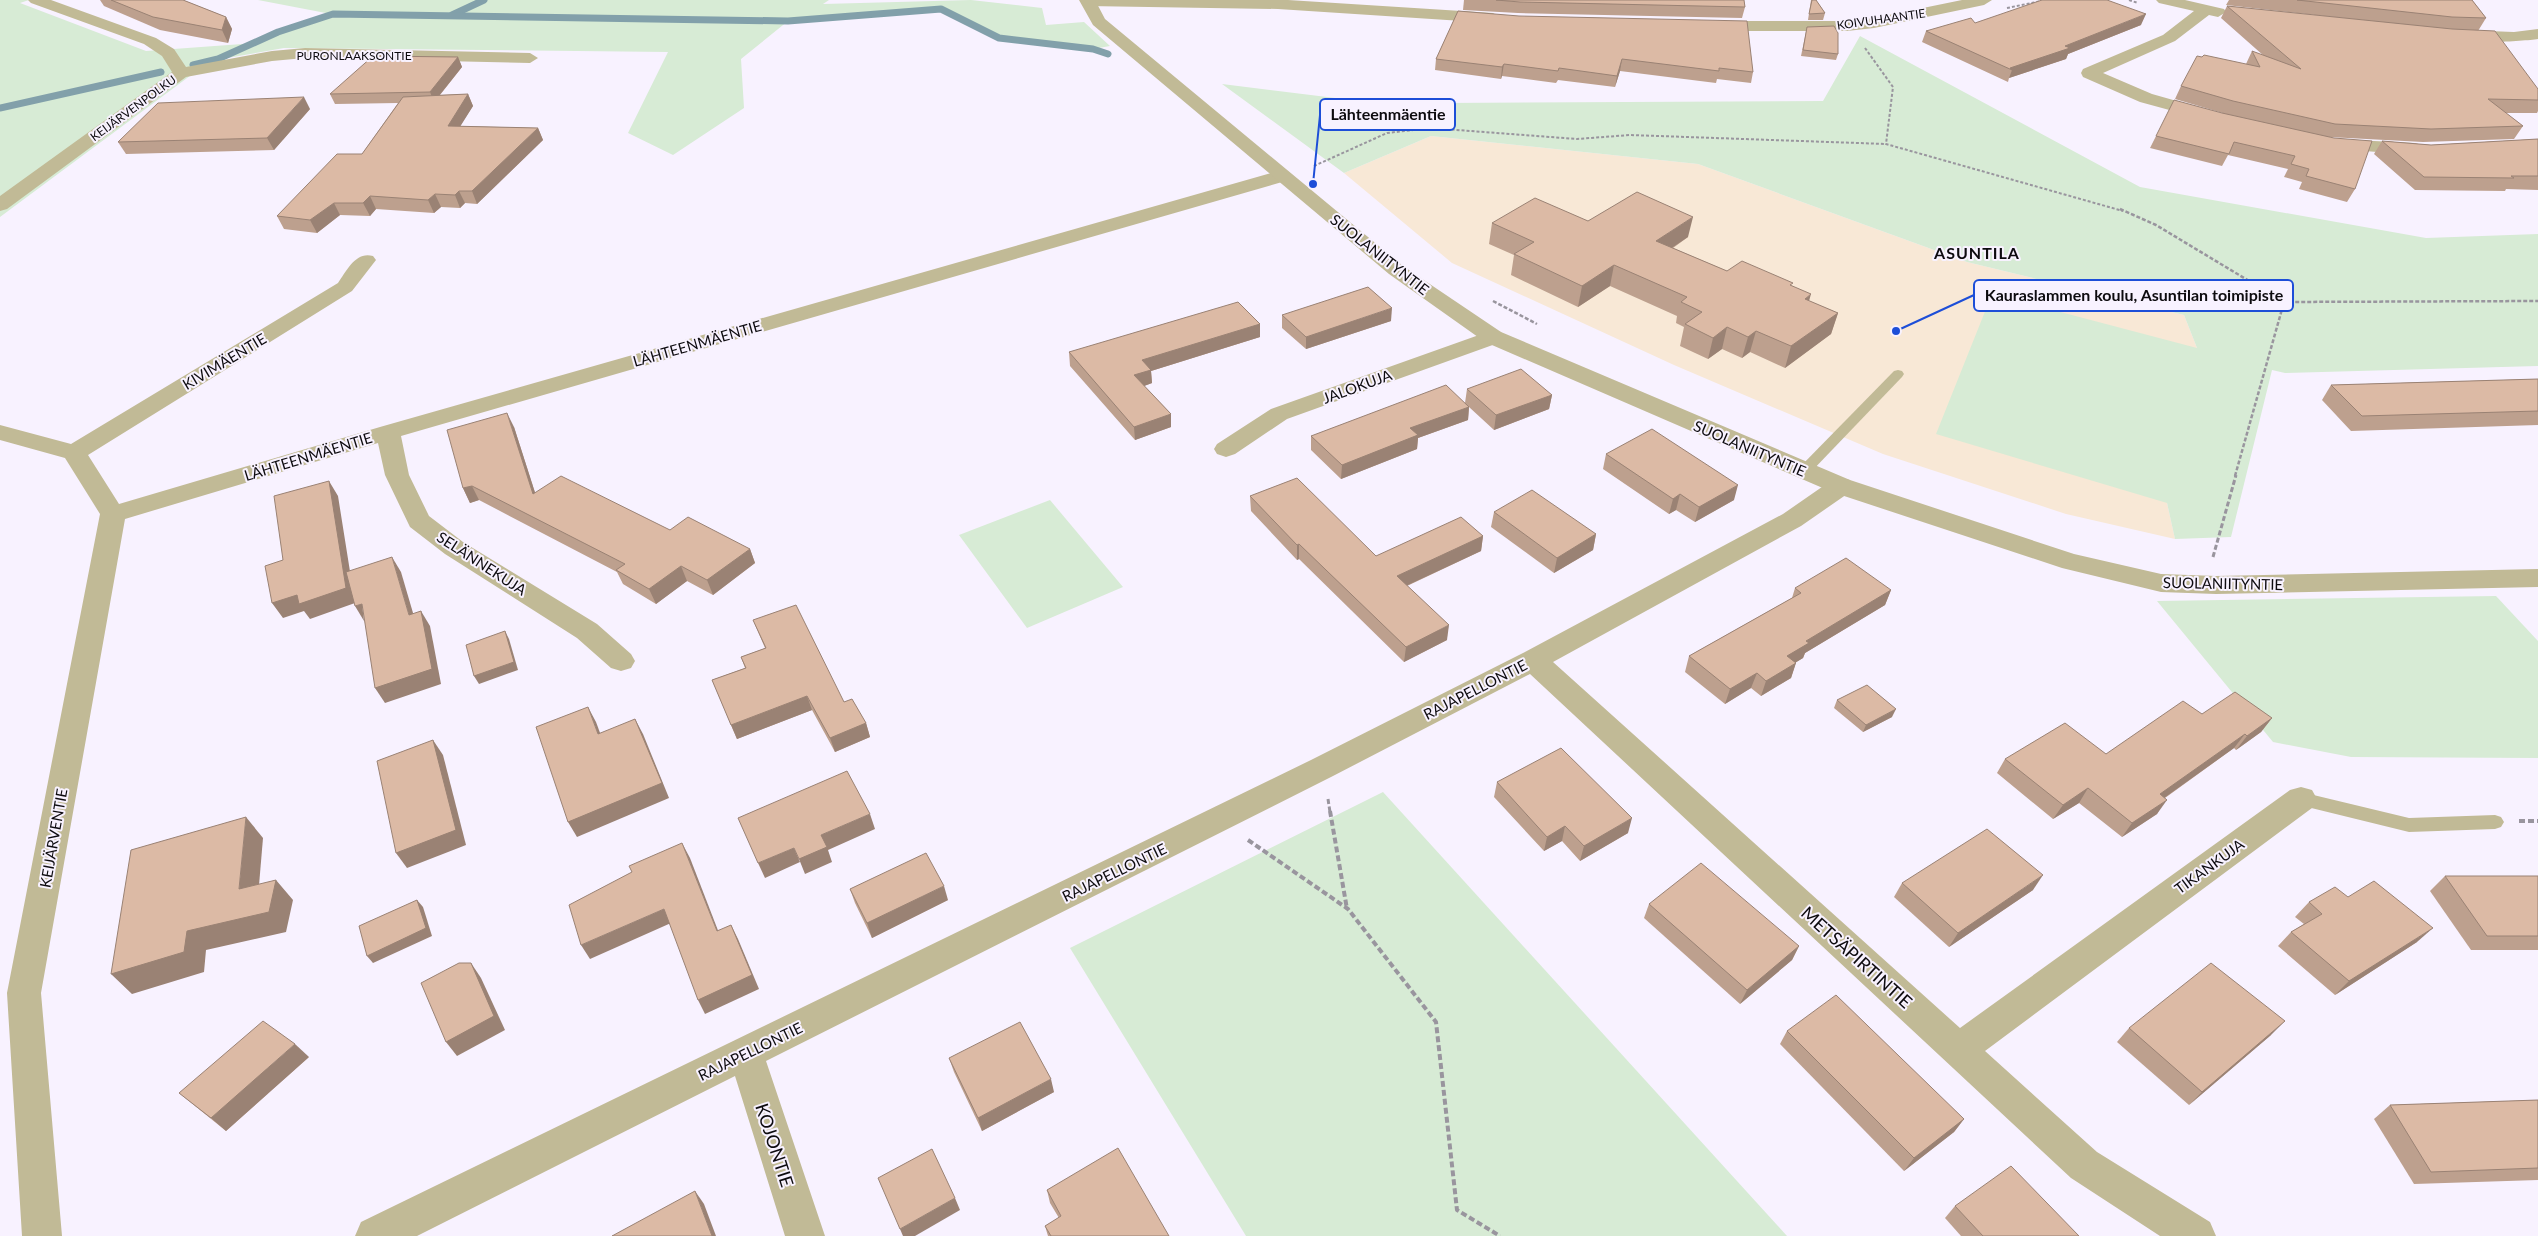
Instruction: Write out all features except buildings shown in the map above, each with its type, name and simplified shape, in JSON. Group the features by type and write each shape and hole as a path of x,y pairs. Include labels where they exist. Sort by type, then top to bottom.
{"street":[{"name":"KEIJÄRVENPOLKU","path":"0,205 181,73 168,53 150,41 36,0"},
{"path":"1085,0 1278,4 1508,19"},
{"name":"SUOLANIITYNTIE","path":"1085,0 1099,22 1282,176 1396,270 1493,337 1841,486 1972,532 2071,562 2161,583 2216,585 2538,578"},
{"name":"KOIVUHAANTIE","path":"1699,26 1847,26 1882,21 1984,0"},
{"path":"2164,0 2204,11 2232,14"},
{"path":"2204,11 2169,38 2089,73 2146,98 2222,120"},
{"path":"2445,34 2514,37 2538,34"},
{"path":"2514,37 2530,49"},
{"name":"PURONLAAKSONTIE","path":"181,73 272,56 305,53 530,58"},
{"path":"2318,142 2433,149"},
{"name":"LÄHTEENMÄENTIE","path":"113,514 388,432 1282,176"},
{"name":"KIVIMÄENTIE","path":"74,453 345,287 366,260"},
{"name":"JALOKUJA","path":"1226,449 1279,414 1493,337"},
{"path":"0,432 74,453 113,514"},
{"name":"SELÄNNEKUJA","path":"388,432 397,475 420,521 454,548 587,631 621,661"},
{"name":"RAJAPELLONTIE","path":"374,1236 1322,768 1533,660 1792,520 1841,486"},
{"name":"KEIJÄRVENTIE","path":"42,1236 24,993 113,514"},
{"name":"METSÄPIRTINTIE","path":"1533,660 2084,1165 2196,1236"},
{"name":"TIKANKUJA","path":"1959,1050 2301,799"},
{"name":"KOJONTIE","path":"746,1053 805,1236"}],"lane":[{"path":"1804,470 1898,374"},
{"name":"TIKANKUJA","path":"2301,799 2410,825 2495,822"}],"path":[{"path":"1998,10 2046,0"},
{"path":"1863,45 1893,87 1886,144"},
{"path":"1314,166 1387,133 1431,128 1502,135 1577,139 1630,135 1886,144 2117,208 2156,225 2284,302 2538,301"},
{"path":"1307,160 1320,172"},
{"path":"1488,298 1546,328"},
{"path":"2216,585 2213,556 2284,302"},
{"path":"2203,556 2223,556"},
{"path":"1322,768 1348,910"},
{"path":"1220,820 1348,910 1436,1022 1457,1210 1500,1236"}],"shaded area":[{"path":"1431,136 1698,164 1967,262 2184,315 2197,348 2167,503 2175,539 2066,514 1883,454 1674,365 1452,263 1344,173"}],"green space":[{"path":"0,0 29,0 20,3 146,51 256,43 331,14 258,0 829,0 823,4 971,0 1042,8 1046,25 1084,22 1110,46 1093,49 999,38 941,9 788,21 741,59 744,108 673,155 628,133 668,52 284,48 210,61 0,217"},
{"path":"1860,36 2140,187 2426,238 2538,234 2538,366 2285,373 2272,370 2231,537 2175,539 2167,503 1936,434 1992,294 2197,348 2184,315 1967,262 1698,164 1431,136 1344,173 1222,84 1384,104 1409,100 1441,103 1823,101"},
{"path":"1050,500 1123,587 1027,628 959,535"},
{"path":"2496,596 2538,641 2538,758 2351,757 2273,742 2157,601"},
{"path":"1383,792 1787,1236 1246,1236 1070,948"}],"waterway":[{"path":"452,15 484,0"},
{"path":"193,65 218,59 278,32 333,14 788,21 941,9 999,38 1093,49 1108,54"},
{"path":"0,108 161,72"}],"place":[{"name":"Lähteenmäentie","path":"1313,184"},
{"name":"Kauraslammen koulu, Asuntilan toimipiste","path":"1896,331"}],"district":[{"name":"ASUNTILA","path":"1977,252"}]}
